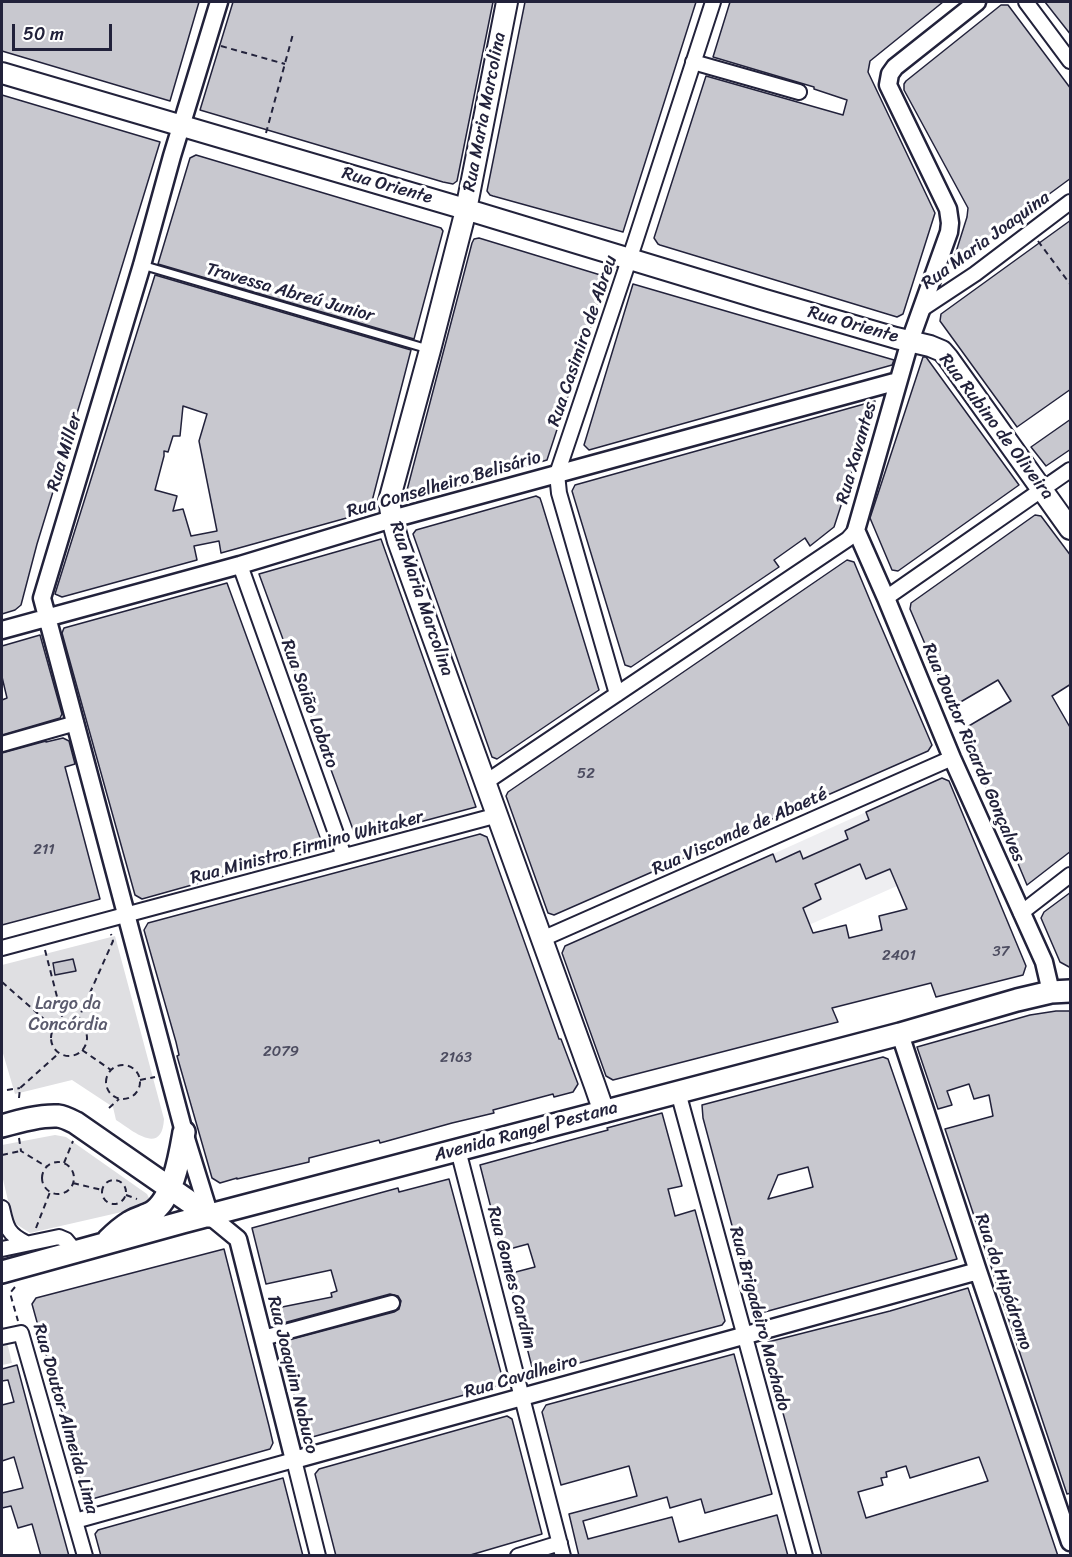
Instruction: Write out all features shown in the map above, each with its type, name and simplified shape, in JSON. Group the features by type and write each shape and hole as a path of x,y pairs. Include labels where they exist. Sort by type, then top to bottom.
{"main road":[{"name":"Rua Maria Marcolina","path":"507,2 466,210 390,501 392,519 406,562 604,1112"},
{"name":"Rua Oriente","path":"2,73 629,260 910,341"},
{"name":"Rua Rubino de Oliveira","path":"910,341 937,348 948,358 1071,529"},
{"name":"Avenida Rangel Pestana","path":"11,1269 900,1034 1017,1000 1061,992"},
{"path":"2,1126 52,1116 66,1118 210,1216"},
{"path":"104,1244 122,1227 158,1207 170,1188 181,1150 183,1132"}],"street":[{"name":"Rua Miller","path":"126,915 42,594 219,2"},
{"name":"Rua Casimiro de Abreu","path":"617,694 559,492 557,474 713,2"},
{"name":"Rua Xavantes","path":"486,782 848,539 856,531 910,341 949,232 948,209 888,85 890,74 895,67 977,2"},
{"path":"1026,2 1071,61"},
{"path":"693,62 799,92"},
{"name":"Rua Maria Joaquina","path":"922,309 975,274 1071,202"},
{"name":"Rua Conselheiro Belisário","path":"2,630 240,565 392,519 898,381"},
{"path":"886,598 1071,471"},
{"name":"Rua Doutor Ricardo Gonçalves","path":"856,531 952,758 1021,913 1061,992"},
{"name":"Rua Saião Lobato","path":"240,565 344,856"},
{"path":"2,744 76,723"},
{"name":"Rua Visconde de Abaeté","path":"542,939 952,758"},
{"name":"Rua Ministro Firmino Whitaker","path":"126,915 498,815"},
{"path":"1021,913 1071,875"},
{"path":"2,948 126,915 183,1132 210,1216"},
{"name":"Rua do Hipódromo","path":"900,1034 1071,1542"},
{"name":"Rua Brigadeiro Machado","path":"678,1092 805,1556"},
{"name":"Rua Gomes Cardim","path":"458,1150 562,1549"},
{"path":"2,1208 6,1226 17,1239 59,1237 66,1240 76,1252"},
{"name":"Rua Joaquim Nabuco","path":"210,1216 238,1239 318,1556"},
{"path":"2,1249 30,1238"},
{"name":"Rua Cavalheiro","path":"75,1521 978,1271"},
{"path":"263,1338 392,1303"},
{"path":"2,1337 21,1333"},
{"name":"Rua Doutor Almeida Lima","path":"21,1333 85,1556"},
{"path":"518,1556 562,1549"}],"lane":[{"name":"Travessa Abreú Junior","path":"142,265 430,350"}],"path":[{"path":"266,133 293,34"},
{"path":"217,45 285,64"},
{"path":"1031,231 1071,284"},
{"path":"77,1022 113,941 111,932"},
{"path":"45,947 63,1021"},
{"path":"2,982 54,1028"},
{"path":"63,1021 77,1022 82,1025 87,1035 85,1045 74,1055 64,1055 53,1046 52,1032 63,1021"},
{"path":"82,1050 111,1070"},
{"path":"7,1090 20,1088 60,1053"},
{"path":"126,1066 135,1071 140,1080 140,1086 130,1098 120,1099 110,1094 106,1084 108,1074 115,1067 126,1066"},
{"path":"140,1080 157,1076"},
{"path":"20,1088 20,1098"},
{"path":"109,1108 120,1099"},
{"path":"19,1138 21,1151"},
{"path":"64,1164 72,1142 76,1139"},
{"path":"2,1155 21,1151 47,1167"},
{"path":"55,1163 64,1164 73,1174 71,1187 64,1193 50,1192 43,1185 42,1175 47,1167 55,1163"},
{"path":"113,1180 123,1184 126,1195 119,1204 111,1204 103,1197 102,1190 106,1183 113,1180"},
{"path":"73,1183 102,1190"},
{"path":"30,1238 50,1192"},
{"name":"Rua Doutor Almeida Lima","path":"10,1293 21,1333"}],"shaded area":[{"path":"866,812 897,886 802,928 773,854"}],"green space":[{"name":"Largo da Concórdia","path":"115,936 164,1119 158,1137 152,1139 145,1138 116,1120 113,1107 72,1080 15,1094 2,1050 2,965"},
{"path":"55,1135 66,1137 147,1194 150,1200 148,1206 30,1233 13,1222 2,1175 2,1145"},
{"path":"2,1321 12,1363 2,1365"}],"building":[{"path":"2,2 199,2 170,101 2,51"},
{"path":"233,2 493,2 457,181 453,184 443,182 200,110"},
{"path":"525,2 696,2 623,232 493,196 487,191"},
{"path":"730,2 943,2 870,61 868,72 935,213 903,314 897,317 660,245 654,238 706,76 843,115 847,100 814,89 814,87 713,57"},
{"path":"1045,2 1071,2 1071,35 1056,16"},
{"path":"1001,5 1008,5 1071,89 1071,178 961,259 955,255 968,208 904,90 904,84"},
{"path":"2,95 160,142 37,544 21,605 15,610 2,614"},
{"path":"196,155 441,228 443,231 414,339 158,264 190,158"},
{"path":"1071,220 1071,389 1017,427 940,321 941,314"},
{"path":"479,238 607,277 547,460 411,500 406,494 472,243 474,239"},
{"path":"155,275 411,350 370,509 367,512 221,553 219,541 194,546 197,560 62,597 55,594","holes":["183,406 207,414 199,441 217,531 191,536 183,509 173,511 177,496 155,490 164,451 168,452 173,436 180,436"]},
{"path":"633,284 894,360 892,365 589,450 584,445"},
{"path":"923,357 926,357 1019,485 898,571 892,570 870,518"},
{"path":"875,401 834,527 810,546 805,538 774,560 779,567 631,667 625,665 572,491 575,485"},
{"path":"1071,419 1071,449 1046,466 1031,447"},
{"path":"536,496 540,498 542,504 599,690 497,759 492,757 413,534 416,530"},
{"path":"1035,515 1041,516 1071,556 1071,684 1052,696 1071,729 1071,851 1027,885 962,730 1011,701 998,680 952,707 910,609 911,603"},
{"path":"381,539 476,807 360,838 355,835 259,574"},
{"path":"847,560 854,562 932,745 928,751 554,915 548,913 506,796 508,792"},
{"path":"227,583 321,840 317,850 142,899 135,895 62,633 64,628"},
{"path":"40,635 62,714 60,718 2,735 2,700 7,698 2,677 2,646"},
{"path":"63,738 69,741 75,764 65,767 100,899 2,925 2,753"},
{"path":"942,778 949,781 1026,966 1023,975 936,997 931,983 832,1008 838,1022 613,1080 606,1076 562,953 565,946 773,854 776,862 800,851 803,859 848,839 845,831 869,820 866,812","holes":["860,864 866,879 890,869 907,909 879,916 882,930 849,938 846,925 813,933 803,908 821,899 815,884"]},
{"path":"480,834 487,837 559,1039 561,1039 578,1084 573,1092 554,1097 553,1094 493,1110 494,1113 380,1143 379,1140 309,1158 309,1162 220,1183 212,1178 144,930 148,923"},
{"path":"1071,892 1071,968 1060,962 1041,918 1044,912"},
{"path":"73,959 76,971 55,975 53,963"},
{"path":"1071,1011 1071,1493 1067,1494 945,1129 993,1116 989,1095 974,1099 969,1084 947,1091 952,1105 938,1109 917,1047 1030,1015"},
{"path":"883,1057 888,1059 957,1259 761,1313 755,1311 703,1118 702,1105","holes":["808,1167 813,1187 768,1199 778,1175"]},
{"path":"662,1113 682,1186 668,1189 675,1216 695,1210 725,1321 722,1325 538,1374 533,1371 508,1274 535,1267 528,1244 502,1251 480,1165"},
{"path":"449,1179 504,1384 305,1439 281,1342 394,1312 399,1309 401,1301 398,1296 390,1294 276,1325 272,1309 332,1297 331,1293 337,1291 331,1270 266,1284 252,1228 398,1188 399,1192"},
{"path":"224,1249 273,1443 270,1449 92,1499 85,1495 32,1304 36,1298"},
{"path":"968,1288 1058,1556 822,1556 765,1347 768,1342 890,1311","holes":["979,1457 988,1481 866,1518 858,1492 883,1485 881,1478 887,1477 886,1472 906,1466 910,1478"]},
{"path":"734,1354 772,1494 705,1513 701,1499 670,1508 667,1497 583,1521 588,1539 672,1517 679,1542 777,1515 788,1556 579,1556 569,1514 637,1496 629,1466 561,1485 542,1412 546,1405"},
{"path":"17,1365 69,1556 41,1556 32,1524 18,1528 11,1506 2,1508 2,1493 23,1488 14,1457 2,1461 2,1405 14,1402 8,1380 2,1381 2,1369"},
{"path":"507,1416 512,1419 542,1534 467,1556 336,1556 315,1474 319,1469"},
{"path":"283,1478 303,1556 101,1556 95,1534 98,1530"}]}
